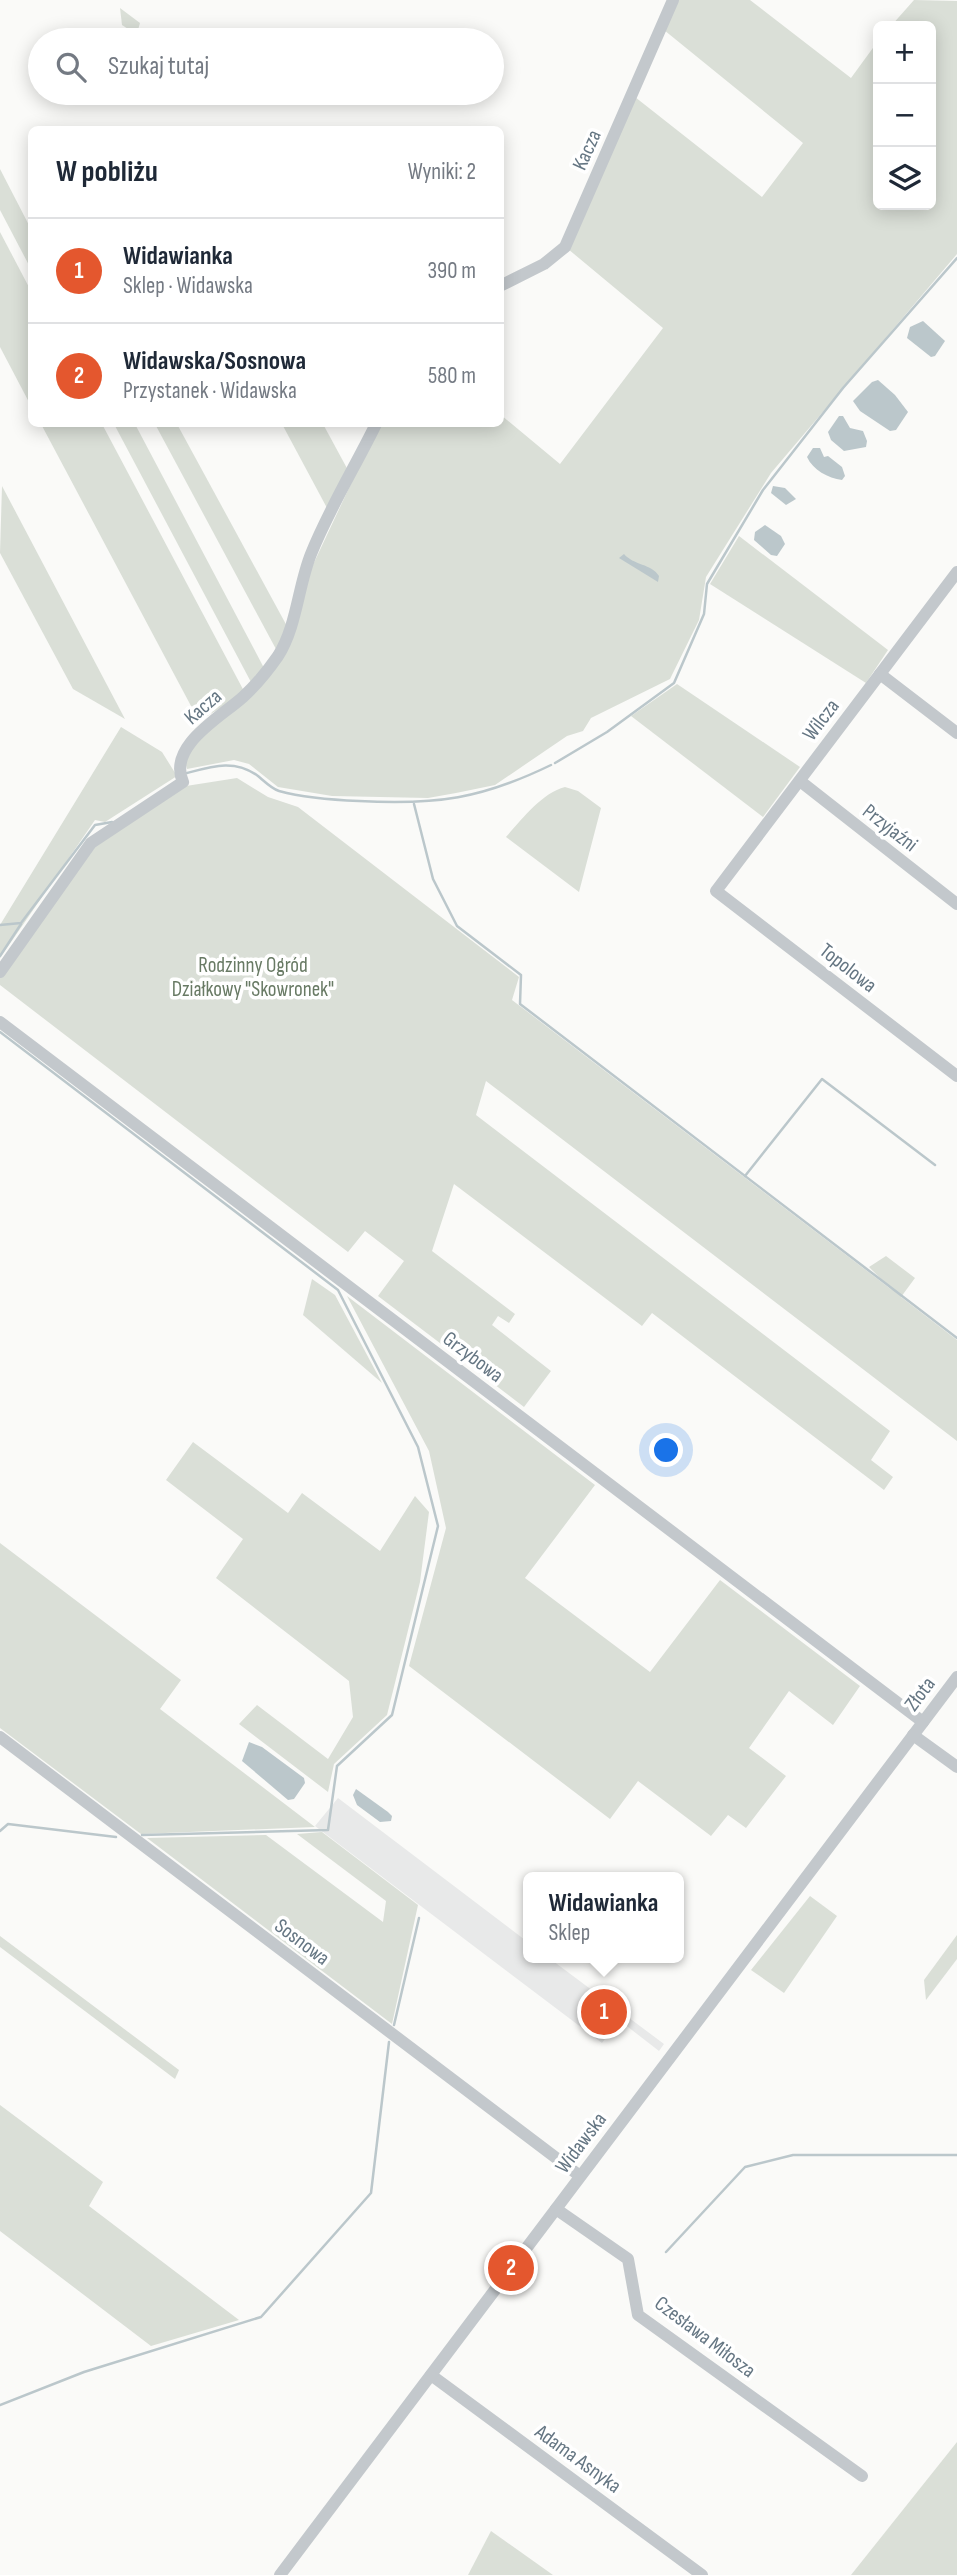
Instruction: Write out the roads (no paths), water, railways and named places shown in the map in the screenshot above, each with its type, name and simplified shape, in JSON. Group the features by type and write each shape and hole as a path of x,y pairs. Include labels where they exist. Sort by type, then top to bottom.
{"street":[{"name":"Kacza","path":"504,284 544,264 565,247 673,0"},
{"name":"Kacza","path":"0,972 91,842 183,782 179,773 180,765 195,736 246,695 279,654 311,554 374,427"},
{"name":"Wilcza","path":"716,891 955,577"},
{"path":"880,674 957,733"},
{"name":"Przyjaźni","path":"800,781 957,904"},
{"name":"Topolowa","path":"716,891 956,1075"},
{"name":"Grzybowa","path":"0,1022 923,1722"},
{"name":"Złota","path":"914,1735 957,1677"},
{"path":"914,1735 957,1767"},
{"name":"Widawska","path":"280,2575 914,1735"},
{"name":"Sosnowa","path":"0,1737 580,2176"},
{"name":"Czesława Miłosza","path":"556,2209 628,2259 638,2315 862,2476"},
{"name":"Adama Asnyka","path":"431,2375 702,2575"}],"waterway":[{"path":"555,763 607,732 674,683 704,614 707,584 763,490 843,388 957,258"},
{"path":"187,773 215,766 241,767 279,791 339,800 412,802 480,792 502,786 551,765"},
{"path":"414,804 433,879 457,926 521,975 520,1004 957,1338"},
{"path":"0,925 21,923 95,825 112,822"},
{"path":"0,956 21,924"},
{"path":"0,1032 338,1290 418,1447 438,1526 392,1715 337,1766 328,1830 142,1835"},
{"path":"745,1176 822,1079 935,1165"},
{"path":"0,1831 8,1824 116,1837"},
{"path":"394,2025 419,1918"},
{"path":"0,2405 84,2372 261,2317 371,2193 389,2042"},
{"path":"666,2252 745,2167 793,2155 957,2155"}],"place":[{"name":"Widawianka","path":"604,2012"},
{"name":"Widawska/Sosnowa","path":"511,2268"}],"park label":[{"name":"Rodzinny Ogród Działkowy \"Skowronek\"","path":"253,977"}]}
